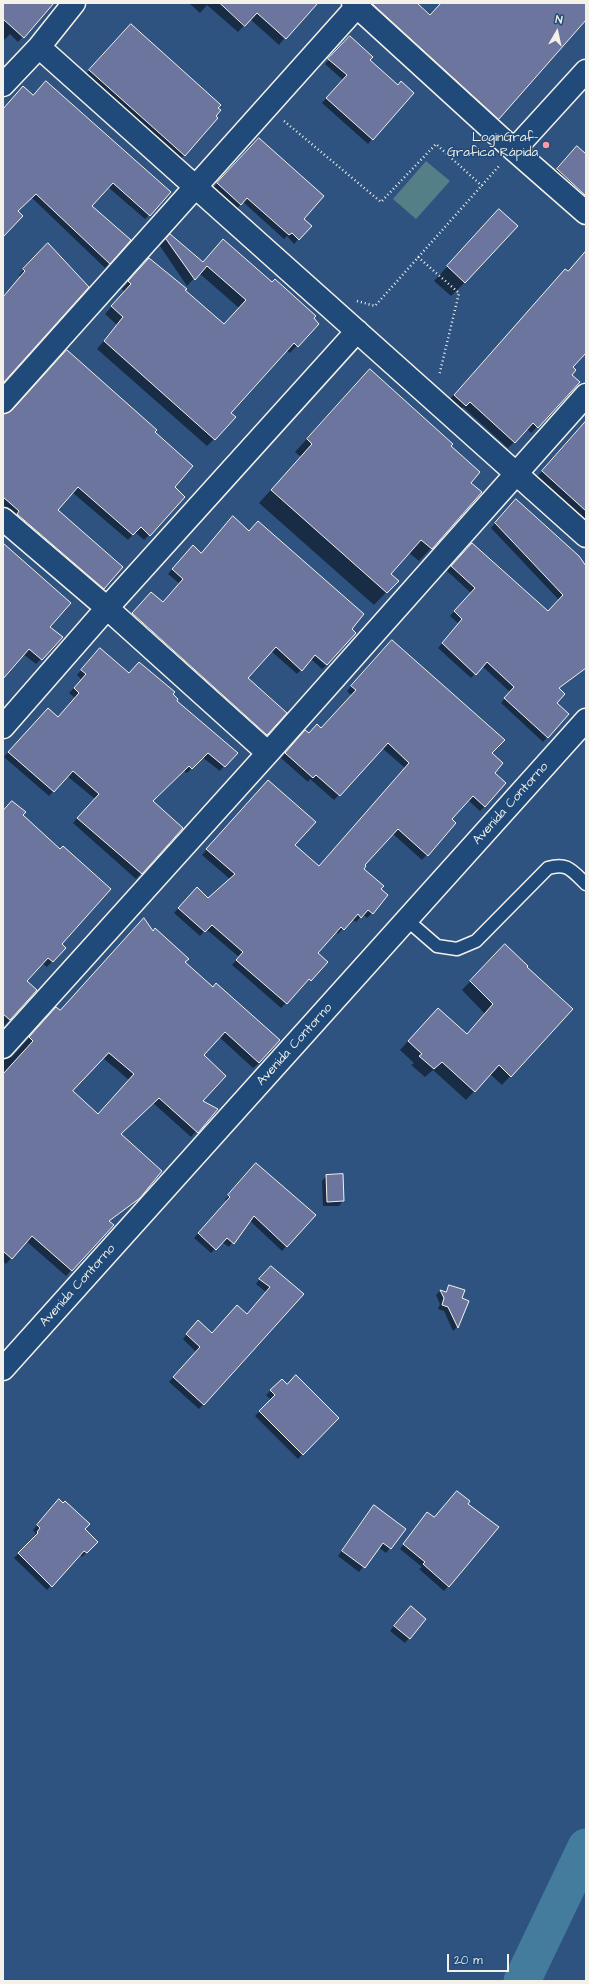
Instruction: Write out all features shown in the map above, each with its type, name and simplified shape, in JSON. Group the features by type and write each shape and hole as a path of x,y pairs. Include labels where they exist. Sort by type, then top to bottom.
{"street":[{"path":"3,85 38,47 74,3"},
{"path":"3,402 268,107 356,4 514,150 586,213"},
{"path":"38,47 586,536"},
{"path":"514,150 586,71"},
{"path":"3,727 107,608 349,324"},
{"path":"3,1047 268,753 586,395"},
{"path":"3,519 107,608 268,753"},
{"name":"Avenida Contorno","path":"3,1369 586,720"}],"lane":[{"path":"407,920 437,946 457,949 476,941 548,868 559,865 569,868 586,884"}],"path":[{"path":"268,107 381,202 436,144 482,186"},
{"path":"349,324 353,300 375,306 514,150"},
{"path":"418,257 458,294 433,399"}],"green space":[{"path":"426,161 450,181 416,219 393,199"}],"building":[{"path":"3,3 54,3 24,38 3,19"},
{"path":"220,3 318,3 286,39 257,13 245,26"},
{"path":"372,3 417,3 430,15 441,3 586,3 586,20 499,119"},
{"path":"131,24 221,105 218,108 221,110 216,116 218,118 185,156 89,70"},
{"path":"350,36 373,57 370,60 398,85 401,81 414,93 373,140 326,98 347,75 328,59"},
{"path":"46,81 171,192 150,216 113,183 92,206 131,240 110,264 36,194 18,211 23,216 3,237 3,109 23,86 33,95"},
{"path":"259,138 324,196 304,219 312,226 299,240 292,233 289,235 247,198 241,205 217,183"},
{"path":"577,146 586,154 586,196 557,169"},
{"path":"499,209 518,226 465,283 447,266"},
{"path":"170,234 203,262 223,239 272,282 275,279 316,316 314,318 319,324 298,347 294,343 231,413 236,417 215,440 104,341 123,317 111,306 131,284 128,281 149,258 187,289 185,290 224,324 246,300 207,266 195,280 166,239"},
{"path":"48,243 89,287 3,383 3,297 25,271 23,269"},
{"path":"586,251 586,353 573,367 576,370 572,375 580,382 538,428 533,423 515,443 470,402 466,406 454,395 565,269 568,271"},
{"path":"67,350 157,430 155,432 193,466 175,487 185,497 150,536 141,527 133,535 78,487 58,510 123,567 104,589 17,514 19,511 3,497 3,414 12,410"},
{"path":"370,369 453,444 451,446 480,472 471,483 482,492 432,549 421,540 391,574 399,581 387,593 271,490 312,444 307,439"},
{"path":"586,421 586,511 542,471"},
{"path":"516,499 579,556 586,566 586,668 559,688 565,694 557,703 569,714 548,738 504,698 514,687 487,662 476,675 442,643 462,619 454,611 475,588 451,566 472,543 548,611 563,595 495,523"},
{"path":"233,516 249,531 258,521 364,614 352,629 356,633 327,665 315,655 302,671 276,647 248,678 287,713 267,735 132,613 151,592 163,602 183,579 172,569 193,545 201,553"},
{"path":"3,543 71,603 50,627 63,637 42,660 29,649 3,679"},
{"path":"392,640 505,740 492,753 503,763 495,773 506,783 485,807 473,796 452,819 456,823 428,856 398,829 365,865 366,866 364,869 384,886 381,889 388,895 373,914 368,910 361,918 358,914 344,930 341,927 318,953 328,962 311,981 309,979 287,1004 236,960 243,952 212,925 205,932 178,908 197,887 208,898 235,874 206,849 268,780 316,822 295,845 319,866 409,763 388,743 340,796 316,775 313,778 285,753 305,730 309,733 317,724 321,728 356,690 351,686"},
{"path":"100,648 129,673 139,662 175,692 173,694 178,699 177,701 238,753 225,767 208,753 192,769 189,766 153,801 183,828 142,874 77,818 99,794 73,771 54,792 8,752 48,708 58,717 79,693 74,688 86,674 81,670"},
{"path":"12,801 26,812 23,815 60,849 63,846 111,889 62,944 66,948 53,962 48,958 27,981 37,990 10,1020 3,1014 3,811"},
{"path":"144,918 153,931 155,928 189,959 185,962 213,987 216,983 280,1040 259,1063 225,1032 204,1055 226,1076 203,1101 218,1109 198,1133 159,1098 121,1134 162,1171 140,1198 109,1221 114,1225 72,1271 32,1236 12,1259 3,1251 3,1074 33,1041 29,1037 56,1007 60,1010","holes":["109,1053 134,1074 98,1114 73,1091"]},
{"path":"505,944 528,966 527,967 573,1009 511,1077 499,1065 475,1092 442,1062 434,1069 419,1056 422,1054 408,1041 438,1008 467,1034 493,1004 470,981"},
{"path":"256,1163 316,1215 287,1247 254,1216 234,1244 227,1238 216,1250 198,1233 230,1197 228,1195"},
{"path":"343,1174 344,1201 327,1202 326,1175"},
{"path":"271,1266 304,1294 204,1405 173,1377 200,1347 186,1334 198,1320 212,1333 237,1305 247,1314 270,1287 259,1279"},
{"path":"449,1285 465,1290 462,1298 469,1301 458,1328 448,1307 442,1305 444,1298 440,1290 446,1292"},
{"path":"296,1375 339,1418 303,1455 259,1411 275,1395 270,1390 282,1379 287,1384"},
{"path":"457,1491 470,1501 468,1504 499,1527 449,1587 423,1564 425,1562 403,1544 427,1512 434,1517"},
{"path":"59,1499 63,1503 65,1501 90,1524 85,1529 98,1542 87,1553 84,1551 52,1587 18,1553 38,1533 37,1532 40,1528 37,1525"},
{"path":"374,1505 406,1529 391,1549 383,1543 365,1568 342,1551"},
{"path":"411,1606 426,1619 410,1639 394,1626"}],"waterway":[{"path":"522,1981 586,1847"}],"place":[{"name":"LoginGraf- Grafica Rápida","path":"546,145"}]}
